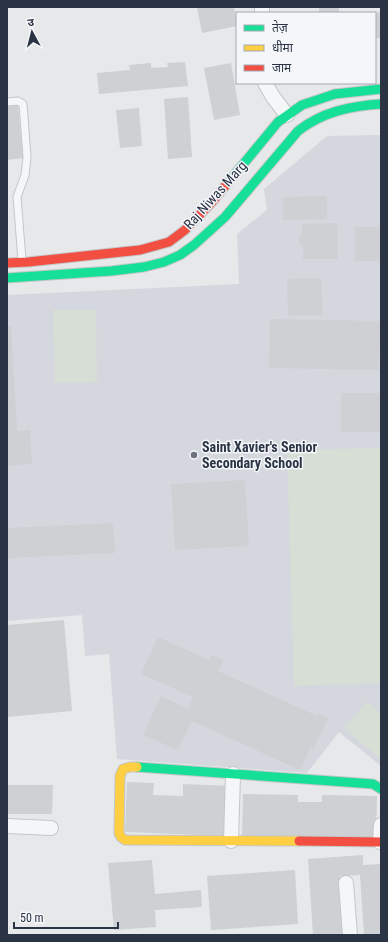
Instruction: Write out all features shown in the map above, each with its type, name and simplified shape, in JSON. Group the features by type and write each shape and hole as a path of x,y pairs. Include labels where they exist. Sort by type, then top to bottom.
{"street":[{"path":"265,84 287,115"},
{"name":"Raj Niwas Marg","path":"7,263 140,250 169,242 185,230 212,202 278,122 287,115 302,105 335,94 381,89"},
{"name":"Raj Niwas Marg","path":"7,278 111,271 144,267 164,262 180,255 194,245 225,217 298,131 313,120 335,110 362,105 381,104"},
{"path":"381,788 373,784 130,767 123,769 120,776 120,833 121,837 125,840 380,842 381,825"},
{"path":"231,841 233,774"},
{"path":"7,826 51,828"},
{"path":"346,883 350,935"}],"lane":[{"path":"7,102 18,101 23,104 27,156 25,175 17,197 22,262"}],"shaded area":[{"name":"Saint Xavier's Senior Secondary School","path":"381,135 381,766 339,732 307,773 117,759 109,654 85,656 82,615 7,621 7,295 239,284 237,234 267,210 264,189 327,136"},
{"path":"53,310 96,310 97,382 55,383"},
{"path":"381,448 381,683 294,686 287,450"},
{"path":"367,702 381,714 381,760 344,728"}],"building":[{"path":"197,7 234,7 236,26 202,33"},
{"path":"319,7 339,7 339,12 319,12"},
{"path":"381,12 381,38 376,38 376,13"},
{"path":"185,62 188,86 99,94 97,73 130,70 129,65 151,63 151,68 168,67 167,63"},
{"path":"231,63 240,115 214,120 204,68"},
{"path":"188,97 192,157 168,159 164,99"},
{"path":"18,105 23,158 7,160 7,106"},
{"path":"139,108 142,146 120,148 116,110"},
{"path":"327,196 327,219 283,220 283,197"},
{"path":"337,223 338,259 303,259 303,245 299,245 299,235 302,235 302,224"},
{"path":"355,227 381,227 381,261 355,261"},
{"path":"321,278 323,315 288,316 287,279"},
{"path":"270,319 380,321 379,370 269,368"},
{"path":"7,326 11,326 17,431 30,430 32,464 7,466"},
{"path":"341,393 381,393 381,432 341,432"},
{"path":"245,480 249,546 175,550 171,484"},
{"path":"113,523 115,553 8,558 7,528"},
{"path":"64,620 72,711 7,717 7,625"},
{"path":"158,637 209,660 211,655 223,660 218,671 317,716 319,713 328,718 314,748 311,747 300,770 192,721 178,750 143,735 161,696 188,709 193,697 141,674"},
{"path":"127,782 154,783 153,795 183,796 183,784 232,786 230,836 125,832"},
{"path":"7,785 53,785 52,814 7,814"},
{"path":"243,794 298,795 298,802 322,802 322,795 377,796 376,840 242,838"},
{"path":"363,855 363,865 381,864 381,935 364,935 360,875 340,876 344,935 313,935 308,859"},
{"path":"152,860 155,894 201,890 202,907 155,910 156,927 114,930 108,863"},
{"path":"295,870 298,924 211,930 207,876"}],"traffic: fast":[{"path":"226,185 278,122 302,105 335,94 381,89"},
{"path":"7,278 111,271 144,267 164,262 180,255 194,245 225,217 298,131 307,124 347,108 381,104"},
{"path":"137,767 373,784 381,789"}],"traffic: slow":[{"path":"137,767 123,769 120,776 119,833 125,840 299,841"}],"traffic: jam":[{"path":"7,263 140,250 169,242 185,230 226,185"},
{"path":"299,841 381,842"}],"place":[{"name":"Saint Xavier's Senior Secondary School","path":"194,455"}]}
